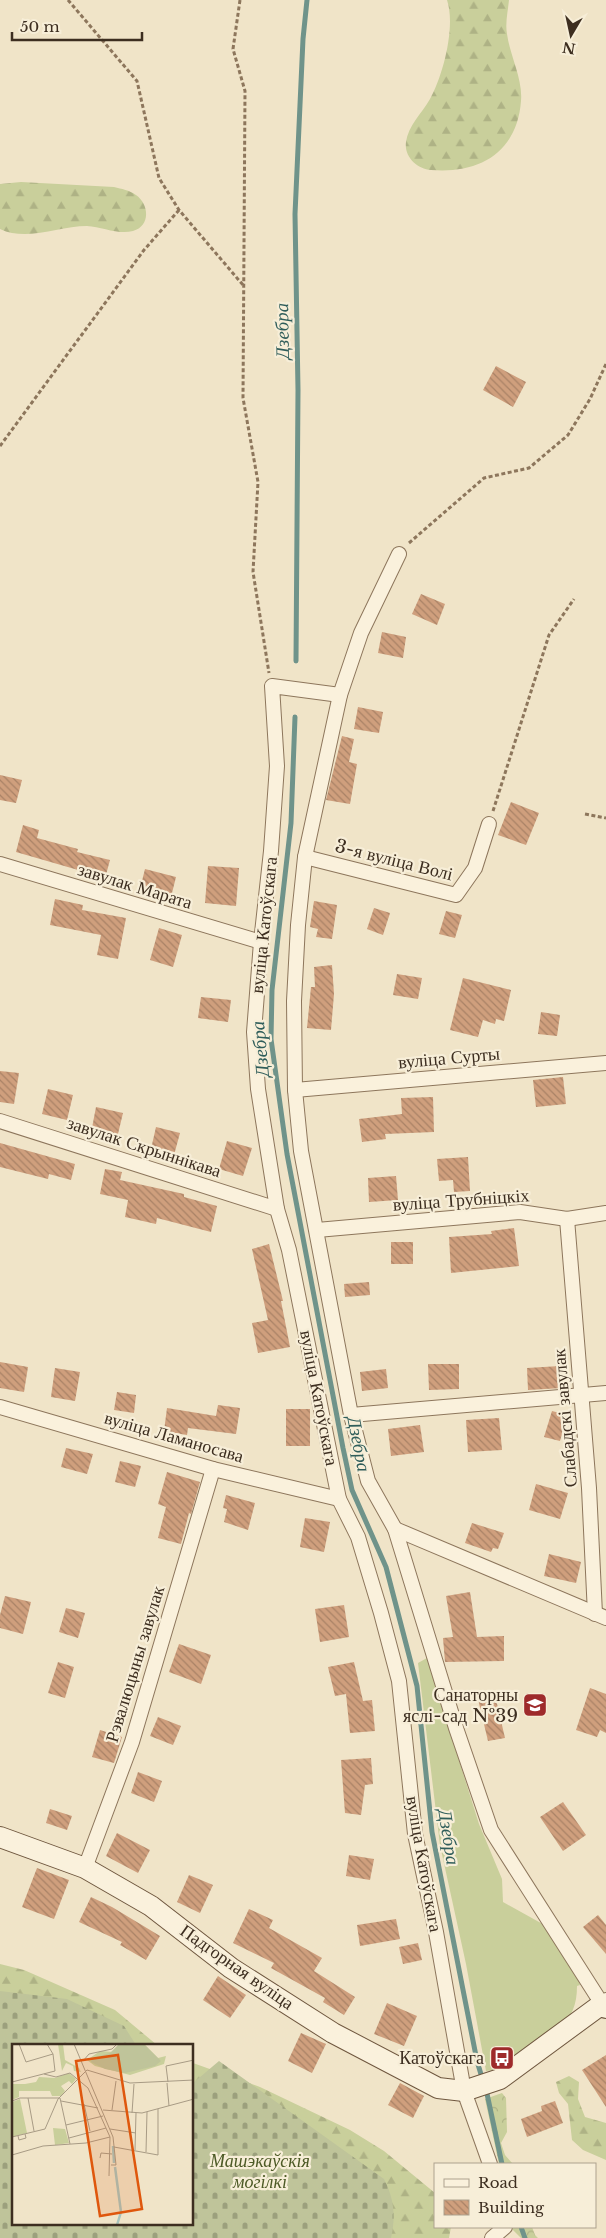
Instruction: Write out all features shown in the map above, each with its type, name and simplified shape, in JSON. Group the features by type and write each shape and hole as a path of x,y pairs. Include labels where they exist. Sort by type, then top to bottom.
{"street":[{"name":"вуліца Катоўскага","path":"399,554 361,633 340,695 305,857 294,992 295,1090 301,1151 352,1415 368,1481 395,1529 456,1728 492,1830 605,2004 500,2079 469,2089"},
{"path":"272,686 340,695"},
{"name":"вуліца Катоўскага","path":"272,686 276,766 271,851 260,942 254,1032 258,1089 277,1209 291,1260 339,1499 358,1537 399,1681 416,1834 469,2089 490,2163"},
{"name":"3-я вуліца Волі","path":"305,857 456,895 475,868 488,824"},
{"name":"завулак Марата","path":"0,864 260,942"},
{"name":"вуліца Сурты","path":"295,1090 606,1063"},
{"name":"завулак Скрыннікава","path":"0,1121 277,1209"},
{"name":"вуліца Трубніцкіх","path":"317,1230 520,1212 567,1219 606,1213"},
{"name":"Слабадскі завулак","path":"395,1529 600,1616 567,1219"},
{"path":"352,1415 606,1393"},
{"name":"вуліца Ламаносава","path":"0,1407 213,1469 339,1499"},
{"name":"Рэвалюцыны завулак","path":"85,1868 132,1742 213,1469"},
{"name":"Падгорная вуліца","path":"0,1837 85,1868 151,1906 231,1968 333,2033 438,2088 469,2089"},
{"path":"492,2238 504,2228"},
{"path":"506,2228 514,2238"}],"path":[{"path":"68,0 137,81 159,178 179,210 243,285"},
{"path":"240,0 233,50 245,91 243,398 258,482 253,572 272,686"},
{"path":"0,446 144,250 179,210"},
{"path":"399,554 420,532 484,478 529,468 568,435 590,399 606,364"},
{"path":"488,824 549,635 574,599"},
{"path":"585,814 606,818"}],"green space":[{"path":"447,0 509,0 506,30 520,84 521,101 518,119 512,134 503,147 492,156 480,164 465,168 431,170 416,165 412,161 407,153 406,142 412,125 435,89 447,51 450,23"},
{"path":"21,182 114,187 125,190 136,195 144,204 146,209 145,220 139,228 128,232 87,226 32,234 10,233 0,229 0,184"},
{"path":"427,1658 479,1824 502,1879 503,1902 548,1927 577,1974 580,1985 577,1986 573,2010 558,2030 494,2070 486,2071 466,1964 440,1845 418,1663"},
{"name":"Машэкаўскія могілкі","path":"0,1964 24,1970 115,2010 156,2044 12,2044 12,2226 194,2226 194,2063 260,2087 350,2130 384,2151 434,2192 434,2228 451,2228 449,2238 0,2238"},
{"name":"Машэкаўскія могілкі","path":"0,1991 67,1999 124,2026 135,2044 12,2044 12,2226 194,2226 194,2082 219,2061 384,2179 390,2193 393,2208 391,2238 0,2238"},
{"path":"569,2076 579,2082 578,2099 585,2117 606,2123 606,2160 583,2150 572,2140 568,2104 559,2093 556,2082"},
{"path":"502,2093 506,2098 507,2132 501,2143 505,2155 512,2163 499,2163 485,2099"},
{"path":"511,2228 532,2228 538,2238 521,2238"}],"building":[{"path":"496,366 526,382 513,407 483,390"},
{"path":"421,594 445,604 437,625 412,614"},
{"path":"382,632 406,637 403,658 378,653"},
{"path":"358,707 383,712 379,733 354,729"},
{"path":"342,736 354,739 349,762 357,764 350,804 326,800"},
{"path":"0,775 22,780 16,803 0,800"},
{"path":"511,802 539,813 526,845 498,835"},
{"path":"23,825 39,830 37,838 78,849 77,852 110,860 104,882 84,878 85,872 16,852"},
{"path":"208,866 239,868 236,906 205,903"},
{"path":"145,869 176,877 170,901 139,893"},
{"path":"55,899 83,905 82,910 126,918 118,959 97,955 101,935 50,925"},
{"path":"314,901 337,905 332,939 316,937 318,929 310,927"},
{"path":"374,908 390,913 383,935 367,929"},
{"path":"446,911 462,915 455,938 439,934"},
{"path":"159,928 182,935 173,967 150,960"},
{"path":"332,965 334,994 331,1030 307,1028 311,987 315,987 314,967"},
{"path":"397,974 422,978 418,999 393,995"},
{"path":"463,978 511,990 504,1021 496,1019 495,1024 483,1020 478,1037 450,1030"},
{"path":"201,997 231,1000 228,1022 198,1018"},
{"path":"541,1012 560,1015 557,1036 538,1034"},
{"path":"0,1071 19,1073 14,1104 0,1102"},
{"path":"563,1077 566,1104 536,1107 533,1080"},
{"path":"48,1089 73,1095 67,1120 42,1114"},
{"path":"433,1097 434,1132 385,1134 386,1139 362,1142 359,1119 402,1114 401,1098"},
{"path":"96,1107 123,1113 117,1138 91,1133"},
{"path":"156,1127 180,1133 174,1155 151,1149"},
{"path":"227,1141 252,1148 243,1176 219,1169"},
{"path":"0,1143 75,1164 71,1180 49,1174 48,1179 0,1167"},
{"path":"468,1157 470,1191 454,1192 453,1180 439,1181 437,1159"},
{"path":"105,1169 122,1172 120,1180 184,1194 184,1197 217,1206 211,1232 157,1218 156,1224 125,1217 128,1200 100,1194"},
{"path":"396,1176 398,1200 369,1202 368,1178"},
{"path":"514,1228 519,1266 451,1273 449,1237 492,1234 491,1231"},
{"path":"391,1242 413,1242 413,1264 391,1264"},
{"path":"269,1244 283,1301 281,1301 290,1347 258,1353 252,1323 268,1320 252,1249"},
{"path":"369,1282 370,1295 345,1297 344,1284"},
{"path":"0,1362 28,1367 24,1392 0,1388"},
{"path":"428,1364 459,1364 459,1389 429,1390"},
{"path":"560,1366 562,1388 528,1390 527,1368"},
{"path":"55,1368 80,1372 75,1401 51,1397"},
{"path":"386,1369 388,1388 362,1391 360,1372"},
{"path":"117,1392 136,1395 134,1413 114,1410"},
{"path":"218,1405 240,1408 236,1434 188,1428 187,1435 164,1431 167,1408 216,1416"},
{"path":"286,1409 310,1409 310,1446 286,1446"},
{"path":"552,1411 567,1415 560,1441 544,1437"},
{"path":"499,1418 502,1450 468,1452 466,1420"},
{"path":"420,1425 424,1452 391,1456 388,1429"},
{"path":"66,1448 93,1454 87,1474 61,1467"},
{"path":"120,1461 141,1466 135,1487 115,1482"},
{"path":"167,1472 200,1482 181,1544 158,1538 166,1507 158,1504"},
{"path":"536,1484 568,1493 560,1519 529,1510"},
{"path":"226,1495 255,1503 248,1530 224,1522 227,1509 223,1508"},
{"path":"305,1518 330,1522 324,1552 300,1547"},
{"path":"472,1523 504,1533 498,1549 493,1548 491,1552 465,1543"},
{"path":"549,1554 581,1562 576,1583 544,1576"},
{"path":"470,1592 477,1637 504,1636 504,1661 445,1662 443,1638 453,1637 446,1596"},
{"path":"5,1596 31,1602 23,1634 0,1628 0,1615"},
{"path":"344,1605 349,1637 320,1642 315,1609"},
{"path":"66,1608 85,1613 78,1638 59,1632"},
{"path":"179,1644 211,1655 201,1684 169,1672"},
{"path":"58,1662 74,1667 65,1698 48,1693"},
{"path":"354,1662 363,1701 372,1700 375,1731 350,1733 346,1694 335,1696 328,1667"},
{"path":"590,1688 606,1694 606,1733 600,1730 597,1737 576,1730"},
{"path":"494,1691 505,1738 488,1741 477,1695"},
{"path":"158,1717 181,1726 173,1745 150,1736"},
{"path":"100,1730 122,1737 114,1763 92,1757"},
{"path":"371,1758 373,1784 365,1785 361,1815 345,1813 341,1760"},
{"path":"138,1772 162,1781 154,1802 131,1793"},
{"path":"563,1802 586,1835 563,1851 540,1817"},
{"path":"50,1809 72,1816 67,1830 46,1823"},
{"path":"117,1833 150,1850 138,1873 106,1856"},
{"path":"349,1855 374,1859 370,1880 346,1876"},
{"path":"37,1868 69,1880 54,1919 22,1907"},
{"path":"189,1875 213,1885 200,1913 177,1902"},
{"path":"91,1897 112,1907 160,1936 146,1960 120,1945 122,1942 79,1922"},
{"path":"249,1909 273,1920 269,1928 322,1958 314,1971 355,1997 344,2015 323,2002 325,1998 271,1968 274,1963 233,1943"},
{"path":"598,1915 606,1925 606,1954 583,1927"},
{"path":"396,1919 400,1939 360,1946 357,1925"},
{"path":"418,1943 422,1960 403,1964 399,1947"},
{"path":"218,1976 246,1995 230,2018 203,2000"},
{"path":"387,2003 417,2016 404,2046 374,2034"},
{"path":"301,2033 326,2044 312,2073 288,2061"},
{"path":"606,2055 606,2107 582,2070"},
{"path":"400,2083 424,2096 413,2118 388,2105"},
{"path":"555,2101 563,2123 527,2137 521,2119 542,2111 541,2106"}],"waterway":[{"name":"Дзебра","path":"296,661 298,390 295,214 303,39 307,0"},
{"name":"Дзебра","path":"295,717 291,823 272,990 271,1039 287,1154 352,1490 386,1567 417,1686 432,1832 477,2061 483,2081"},
{"name":"Дзебра","path":"486,2089 502,2163"},
{"name":"Дзебра","path":"521,2228 525,2238"}],"place":[{"name":"Санаторны яслі-сад №39","path":"535,1705"},
{"name":"Катоўскага","path":"502,2058"}]}
